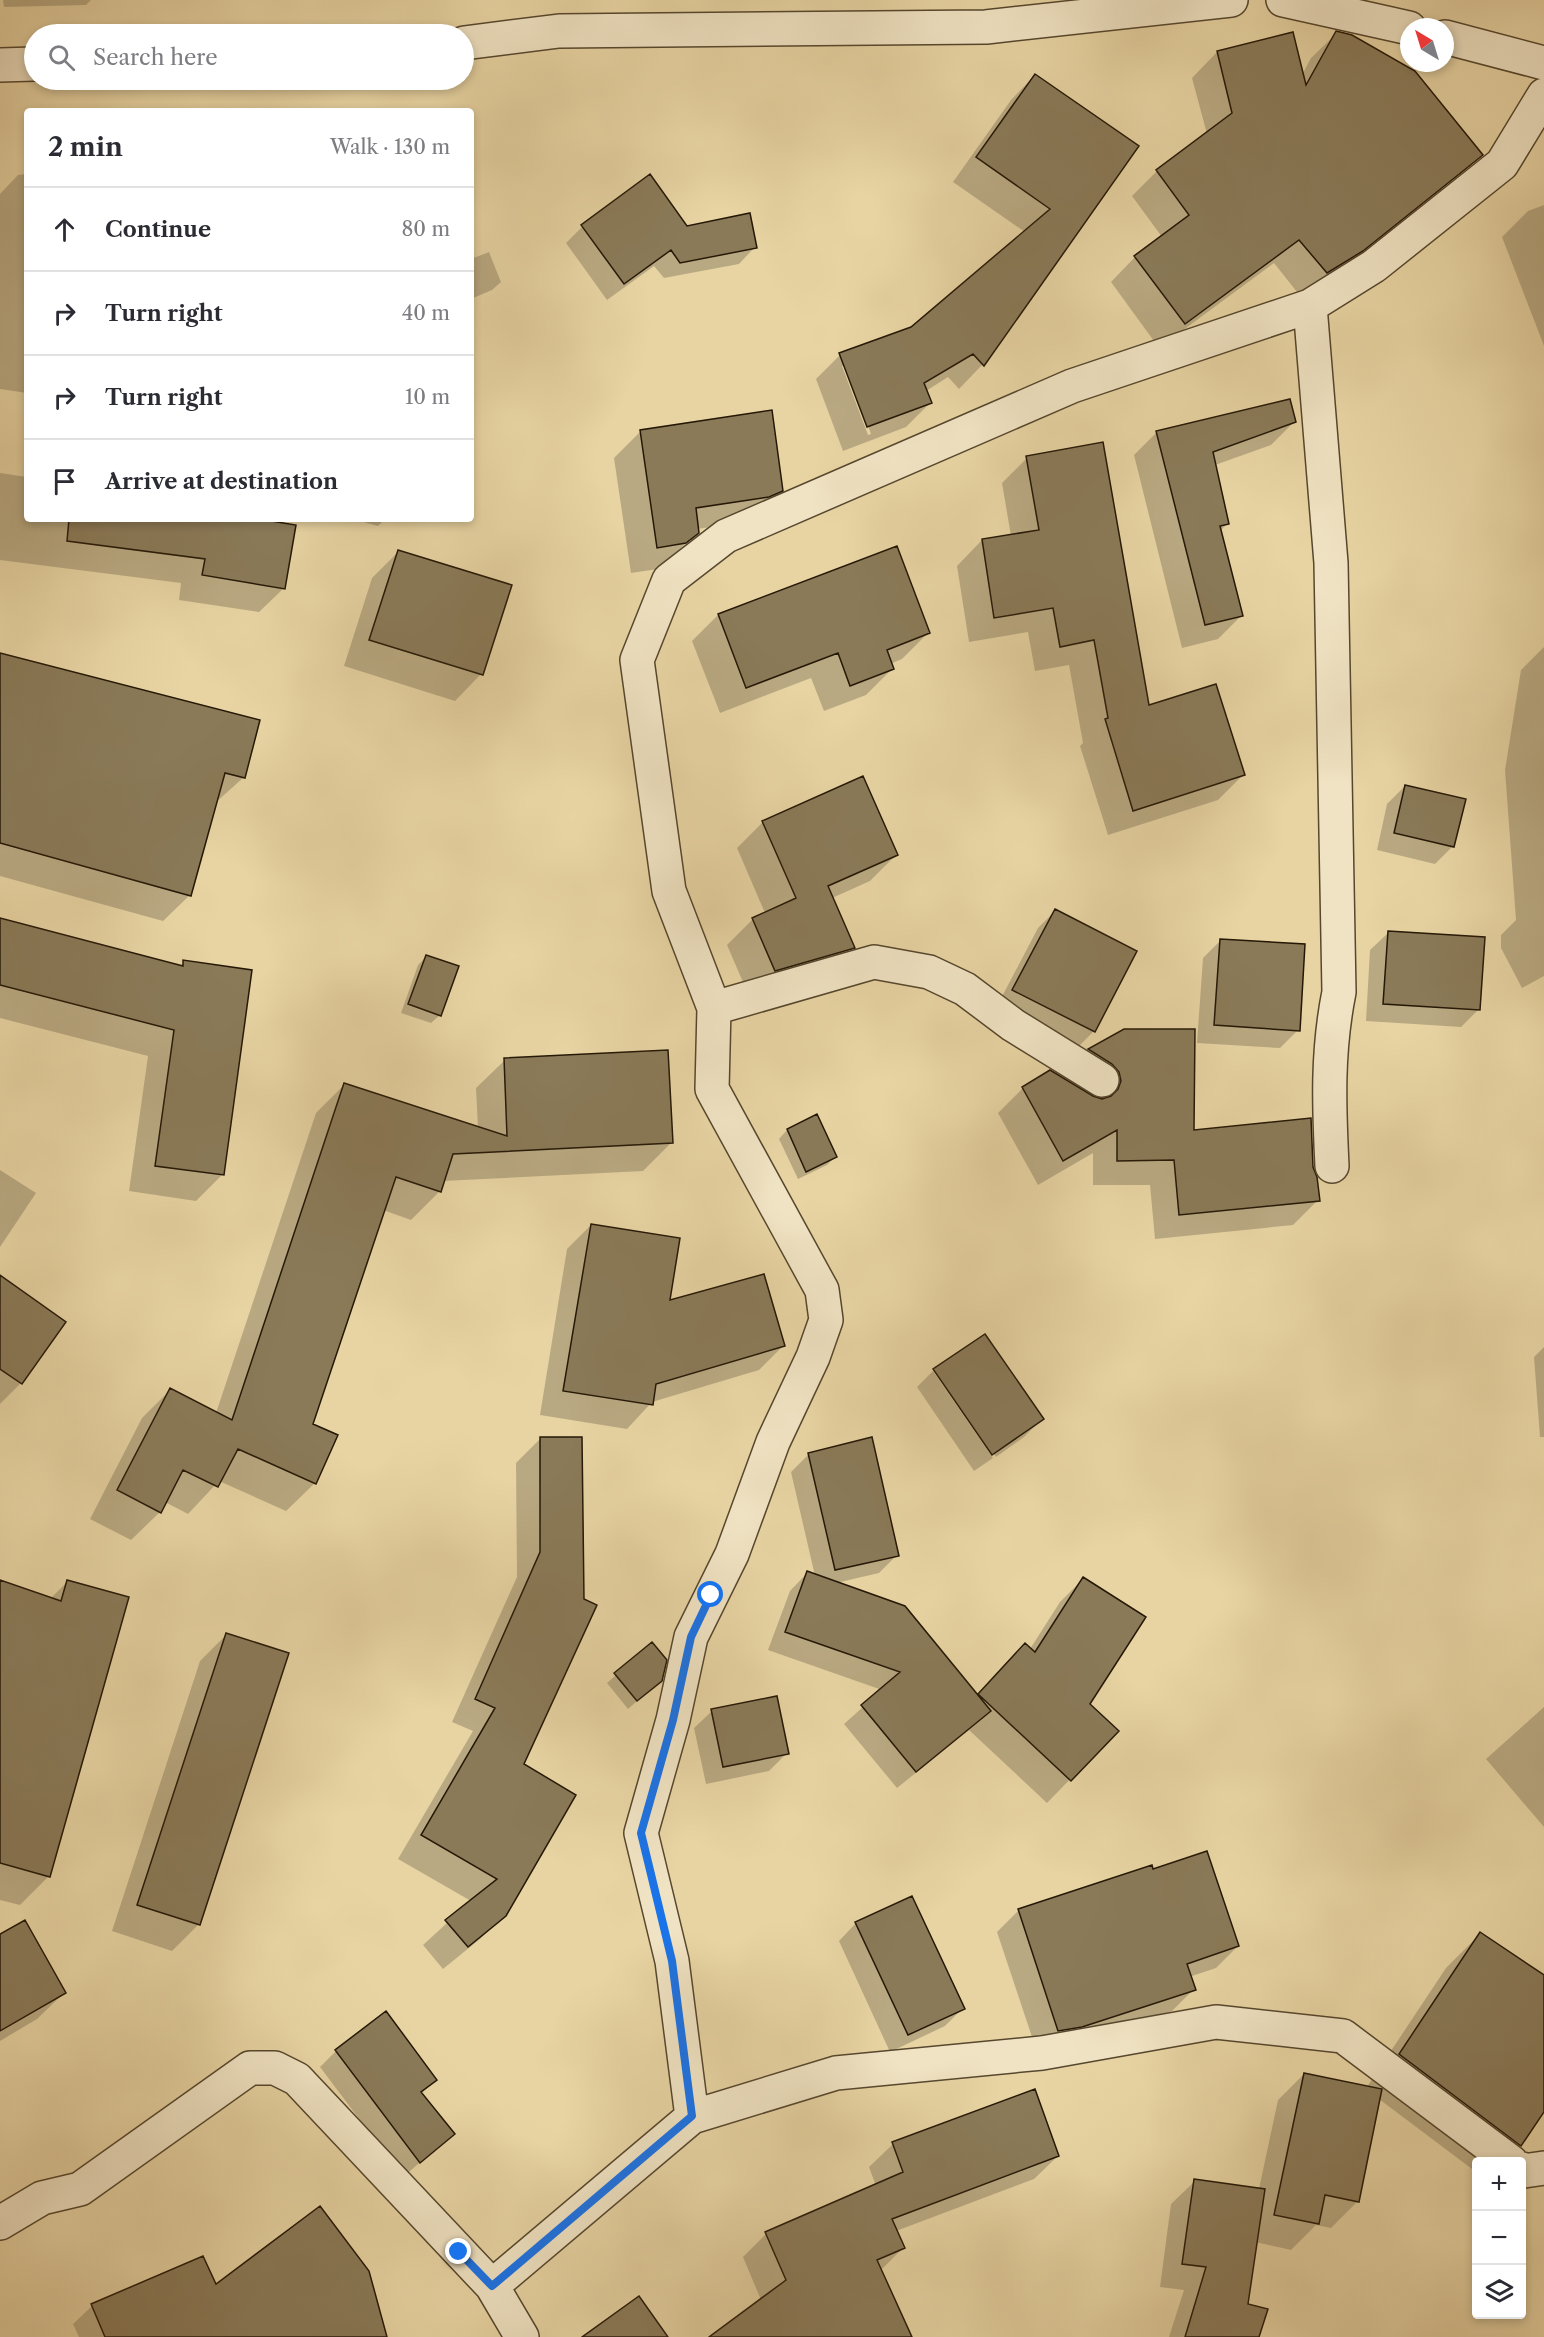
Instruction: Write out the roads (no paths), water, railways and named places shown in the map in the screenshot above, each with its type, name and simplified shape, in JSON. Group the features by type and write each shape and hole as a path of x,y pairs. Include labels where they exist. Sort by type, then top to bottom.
{"street":[{"path":"474,42 559,31 986,27 1231,0"},
{"path":"1283,0 1400,26"},
{"path":"1454,40 1544,63"},
{"path":"0,65 24,64"},
{"path":"692,2116 672,1961 641,1833 673,1720 691,1637 732,1554 773,1442 813,1357 826,1320 822,1290 712,1089 714,1008 669,891 637,660 669,580 726,536 1072,386 1310,306 1374,266 1502,164 1544,95"},
{"path":"1310,306 1331,563 1339,992 1331,1031 1328,1074 1332,1166"},
{"path":"714,1008 874,962 929,972 964,989 1013,1024 1102,1080"},
{"path":"492,2286 692,2116 836,2073 1042,2053 1216,2022 1343,2037 1504,2157"},
{"path":"0,2223 42,2198 80,2189 250,2068 275,2068 297,2079 492,2286 514,2333"},
{"path":"1526,2171 1544,2168"}]}
